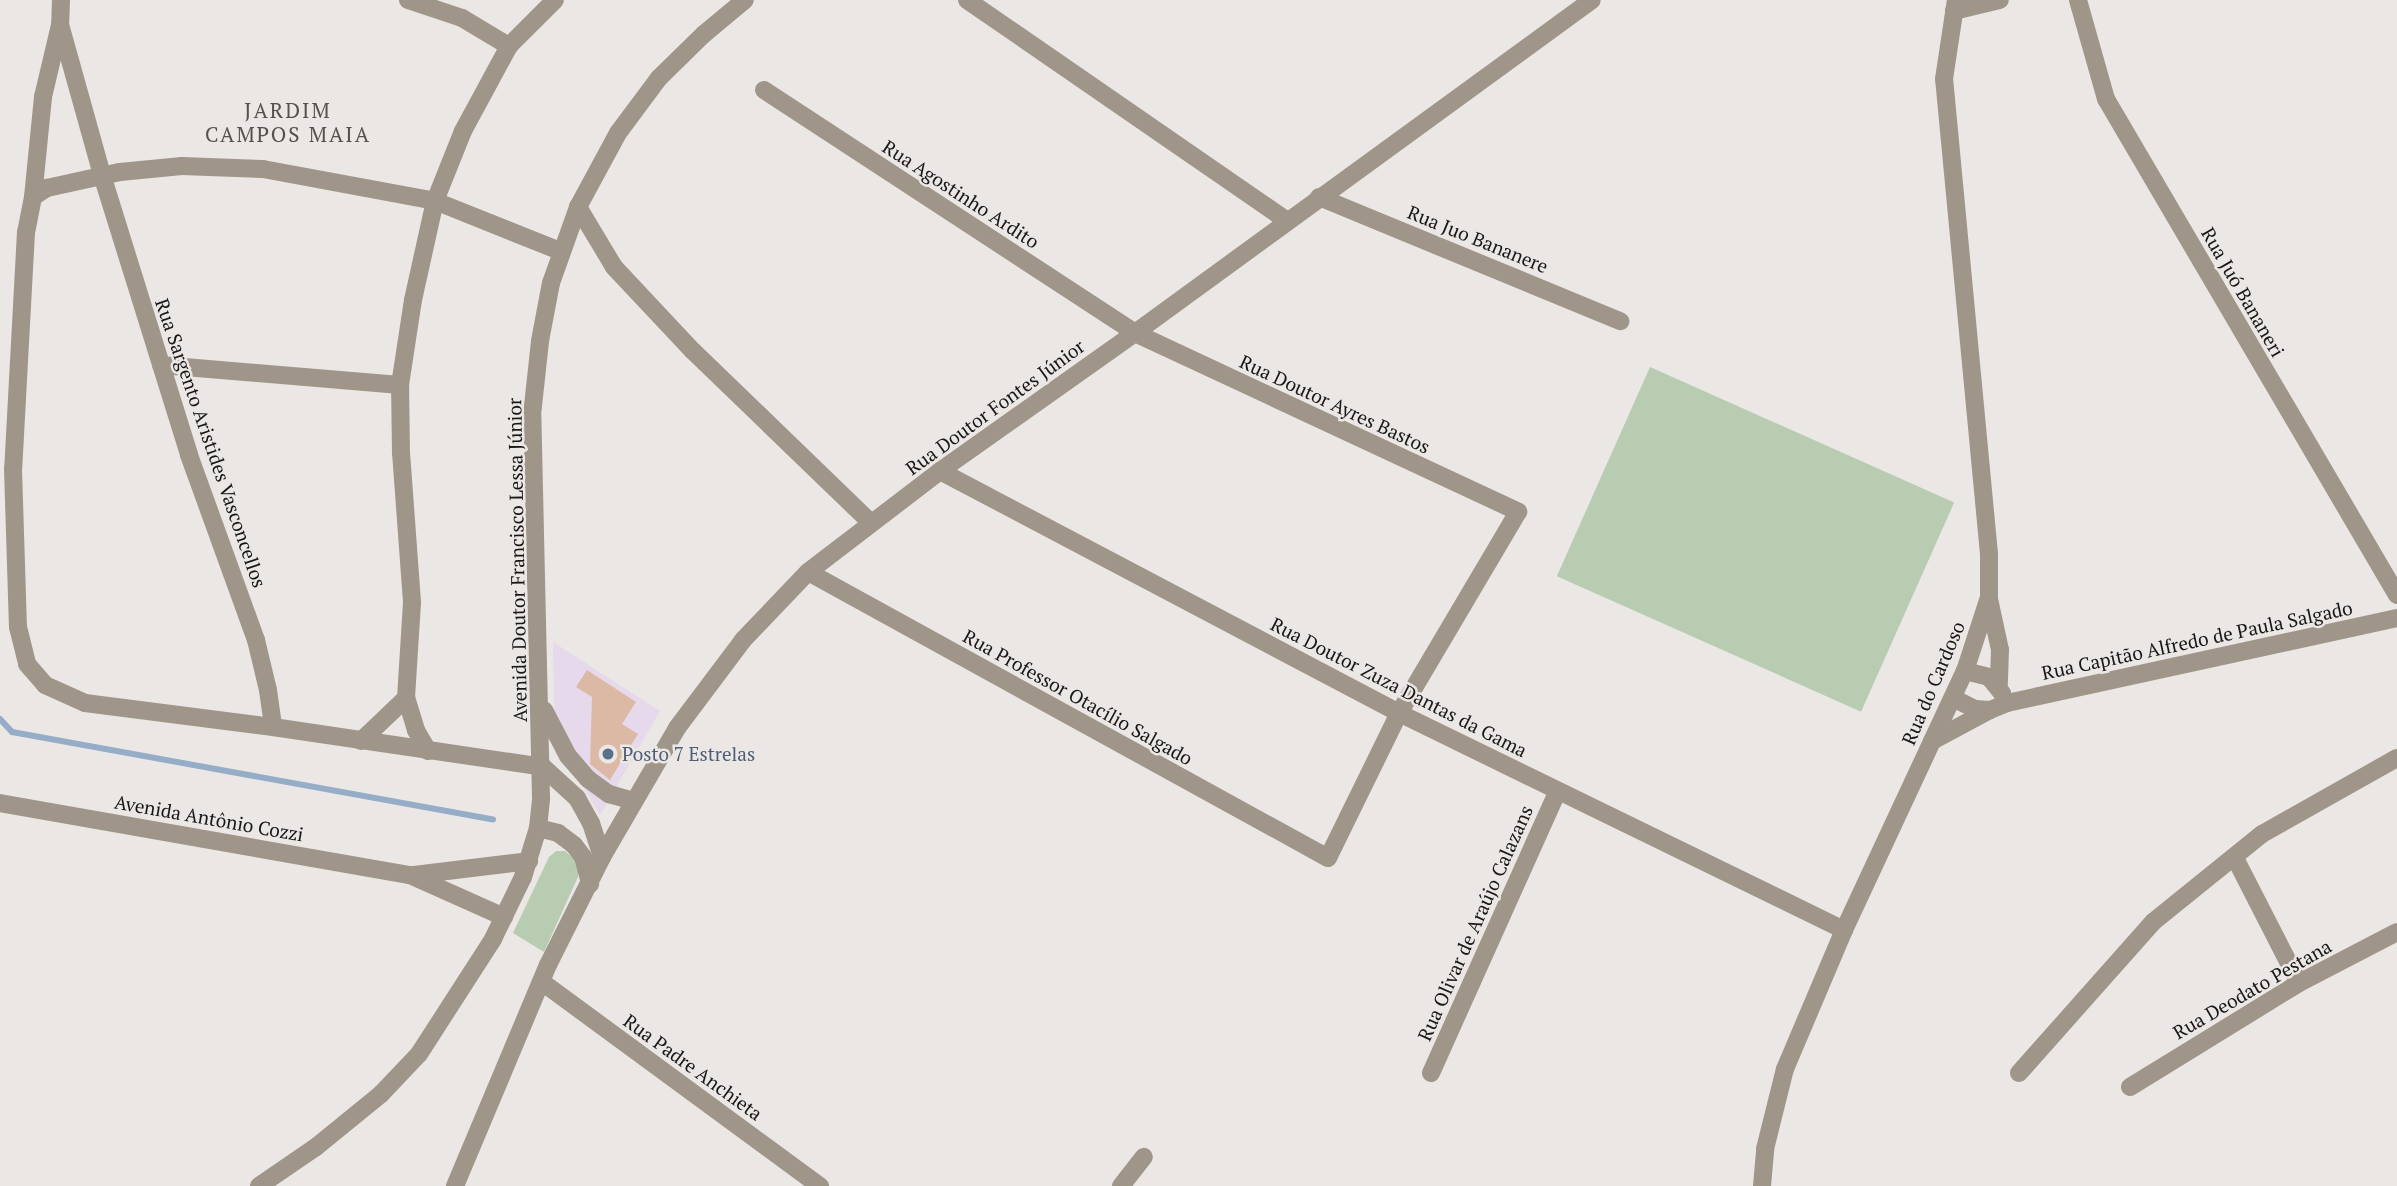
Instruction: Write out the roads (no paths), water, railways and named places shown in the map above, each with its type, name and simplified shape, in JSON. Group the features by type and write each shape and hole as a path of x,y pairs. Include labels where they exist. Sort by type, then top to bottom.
{"street":[{"name":"Rua Sargento Aristides Vasconcellos","path":"61,0 60,25 43,97 33,197 26,232 13,469 18,626 27,664 45,685 85,703 273,727 543,767"},
{"path":"408,0 462,18 509,46"},
{"path":"428,751 416,730 406,698 412,602 401,453 400,385 413,300 435,201 463,131 509,46 555,0"},
{"name":"Avenida Doutor Francisco Lessa Júnior","path":"259,1186 316,1147 381,1094 419,1054 493,939 529,861 538,828 543,767 532,415 540,341 560,251 578,207 618,133 659,78 704,34 745,0"},
{"path":"967,0 1287,222"},
{"name":"Rua Doutor Fontes Júnior","path":"455,1186 545,974 602,857 634,801 677,728 743,640 808,572 940,471 1135,333 1592,0"},
{"path":"1955,6 2000,0"},
{"name":"Rua Juó Bananeri","path":"2078,0 2106,99 2397,595"},
{"name":"Rua do Cardoso","path":"1762,1186 1765,1149 1785,1069 1844,930 1965,671 1989,597 1989,554 1944,79 1955,6"},
{"name":"Rua Sargento Aristides Vasconcellos","path":"60,25 102,175 161,365 256,640 268,690 273,727"},
{"name":"Rua Agostinho Ardito","path":"764,90 1135,333"},
{"path":"33,197 47,188 102,175 182,166 263,169 435,201 560,251"},
{"name":"Rua Juo Bananere","path":"1319,197 1620,321"},
{"path":"578,207 614,267 693,351 871,523"},
{"name":"Rua Doutor Ayres Bastos","path":"1135,333 1518,512 1399,713"},
{"path":"161,365 400,385"},
{"name":"Rua Doutor Zuza Dantas da Gama","path":"940,471 1399,713 1844,930"},
{"name":"Rua Professor Otacílio Salgado","path":"808,572 1328,858 1399,713"},
{"path":"1932,741 1998,707 2000,650 1989,597"},
{"name":"Rua Capitão Alfredo de Paula Salgado","path":"1953,698 1975,709 1998,707 2397,618"},
{"path":"1965,671 1989,677 1999,685"},
{"path":"361,741 406,698"},
{"path":"541,704 569,756 588,779 609,794 634,801"},
{"path":"2019,1073 2153,922 2262,834 2397,758"},
{"path":"543,767 577,798 592,823 602,857"},
{"name":"Rua Olivar de Araújo Calazans","path":"1431,1073 1558,791"},
{"name":"Avenida Antônio Cozzi","path":"0,803 410,875 504,917"},
{"path":"538,828 558,833 574,845 583,857 590,884"},
{"path":"2235,858 2298,983"},
{"name":"Avenida Antônio Cozzi","path":"410,875 529,861"},
{"name":"Rua Deodato Pestana","path":"2130,1087 2298,983 2397,932"},
{"name":"Rua Padre Anchieta","path":"545,974 820,1186"},
{"path":"1121,1186 1144,1157"}],"waterway":[{"path":"0,719 12,732 493,819"}],"place":[{"name":"Posto 7 Estrelas","path":"608,754"}],"district":[{"name":"JARDIM CAMPOS MAIA","path":"288,122"}]}
